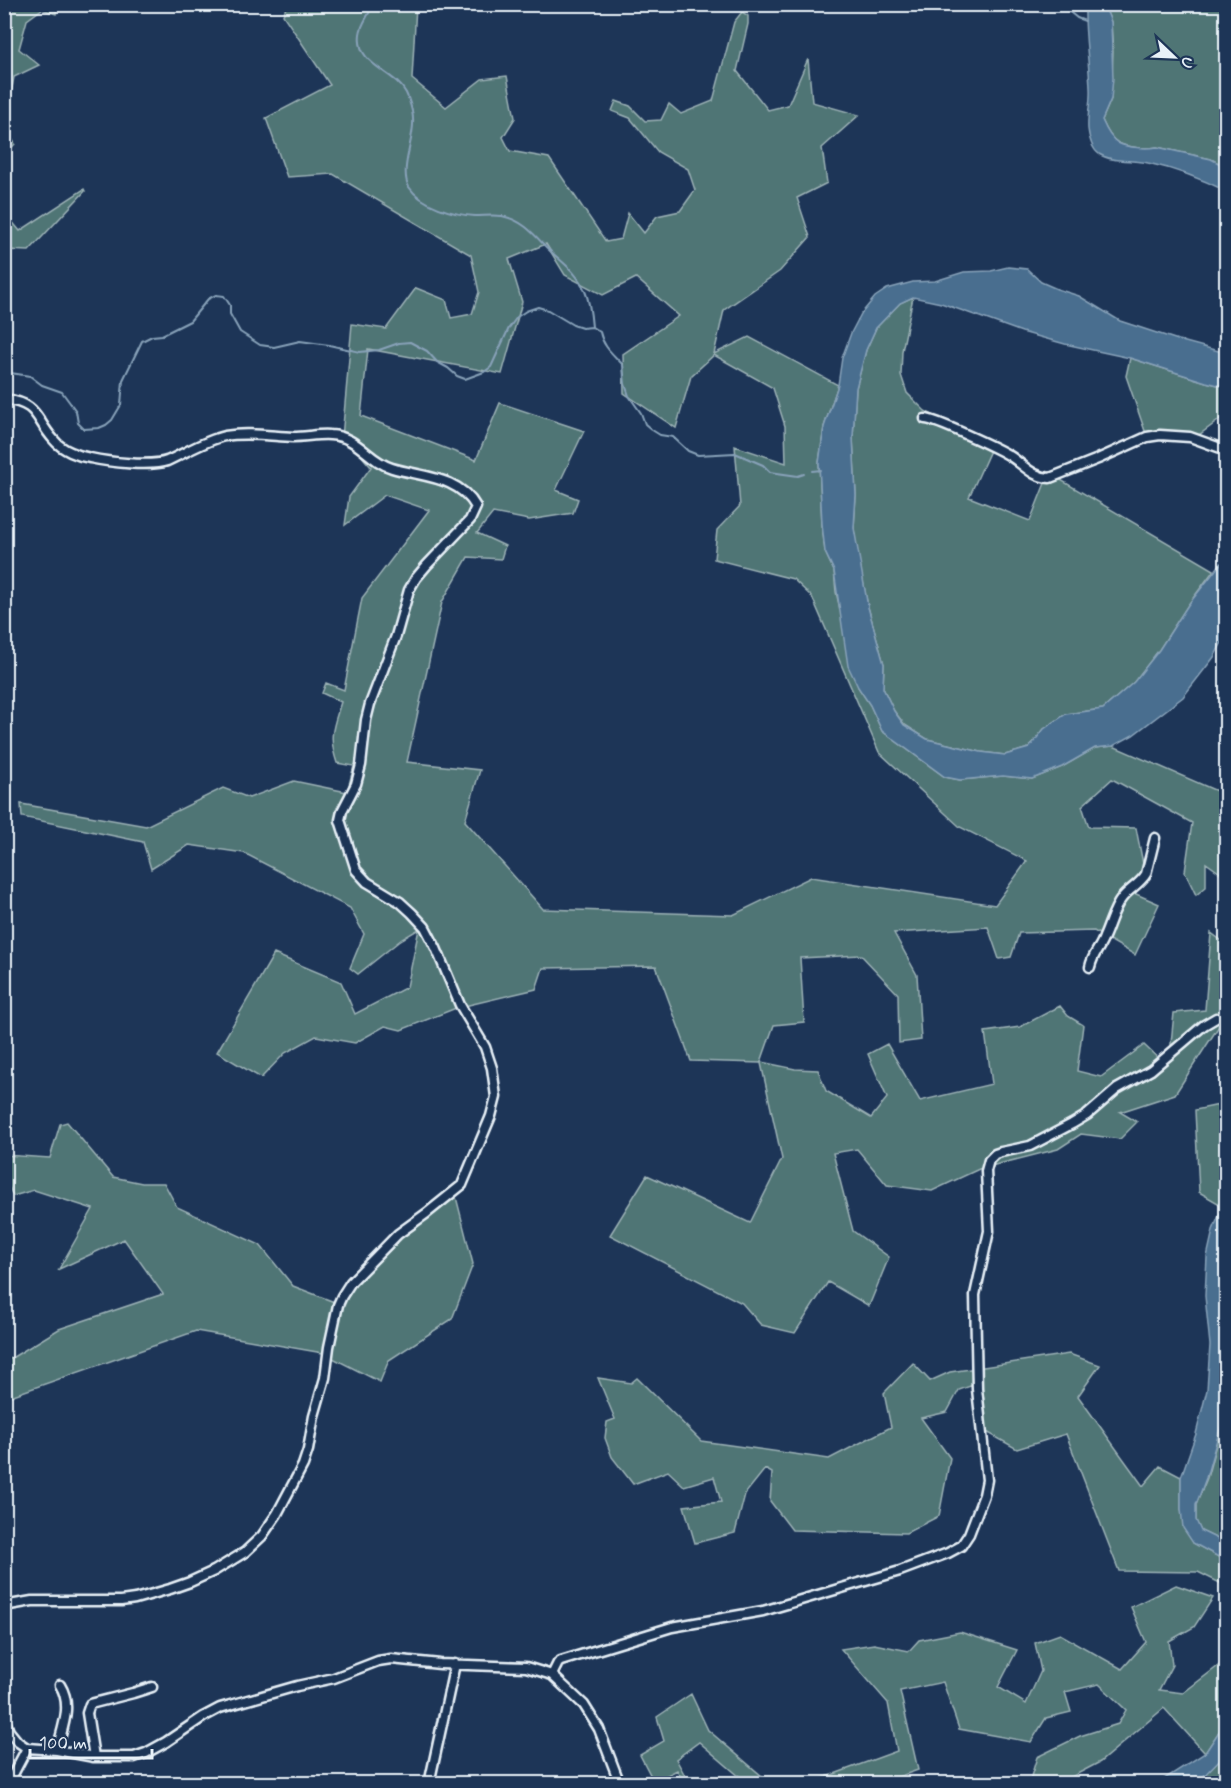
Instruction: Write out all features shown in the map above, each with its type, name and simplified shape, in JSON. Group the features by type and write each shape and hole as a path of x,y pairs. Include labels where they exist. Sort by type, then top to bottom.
{"street":[{"path":"4,399 28,405 38,416 52,439 62,448 88,458 128,463 164,462 224,436 330,435 345,437 384,465 453,484 466,492 476,507 470,520 427,565 409,590 396,636 370,704 356,783 340,820 356,870 367,882 412,912 425,927 460,1005 485,1047 492,1068 496,1097 486,1130 462,1185 398,1234 351,1282 342,1296 329,1347 325,1378 303,1465 277,1514 262,1536 245,1552 214,1571 190,1582 135,1599 32,1601 4,1606"},
{"path":"925,419 949,427 1009,456 1030,472 1044,477 1058,475 1147,437 1170,435 1190,437 1227,450"},
{"path":"1090,967 1092,957 1103,939 1119,902 1143,880 1155,838"},
{"path":"552,1675 561,1661 672,1627 763,1611 900,1571 961,1546 978,1513 987,1480 979,1422 975,1295 989,1231 986,1171 989,1160 995,1154 1036,1144 1087,1115 1117,1089 1151,1070 1204,1025 1216,1018"},
{"path":"4,1718 9,1731 18,1742 27,1748 57,1750 94,1757 124,1758 139,1755 166,1742 220,1708 334,1678 378,1660 526,1667 552,1675 584,1705 599,1729 620,1784"},
{"path":"429,1784 455,1665"},
{"path":"57,1750 67,1713 65,1694 60,1685"},
{"path":"94,1757 87,1713 90,1704 152,1687"},
{"path":"8,1784 27,1748"}],"green space":[{"path":"5,4 57,5 56,14 42,9 27,20 19,49 39,65 14,77 5,126"},
{"path":"376,4 390,9 391,5 416,5 412,79 446,107 482,79 507,76 515,118 503,137 510,151 549,158 606,242 621,239 628,213 644,233 657,216 680,211 695,190 688,169 658,152 630,118 612,111 616,101 630,106 645,121 661,120 669,104 681,114 713,101 734,22 742,12 748,16 748,24 737,71 768,110 788,105 808,59 812,102 859,115 822,148 827,183 797,198 810,237 780,271 724,310 714,354 749,337 838,385 824,427 819,463 825,552 834,571 836,592 858,687 870,705 882,731 945,777 960,780 1003,776 1032,779 1062,767 1095,748 1113,746 1226,795 1226,877 1206,863 1206,887 1196,895 1185,872 1192,823 1112,779 1082,806 1089,827 1136,828 1145,874 1129,891 1159,904 1135,955 1094,931 1019,933 1011,957 999,959 988,927 894,933 917,975 921,1040 899,1043 898,994 861,955 800,958 804,1022 774,1025 761,1062 795,1069 818,1070 826,1091 871,1118 887,1098 868,1054 887,1044 920,1101 992,1084 985,1032 1020,1027 1060,1006 1068,1016 1083,1025 1077,1071 1101,1077 1144,1045 1161,1061 1170,1054 1174,1013 1205,1010 1211,933 1226,944 1226,1029 1219,1026 1175,1094 1120,1112 1137,1122 1120,1139 1081,1134 1058,1149 979,1169 932,1191 887,1185 857,1149 833,1153 853,1231 889,1257 869,1306 828,1282 795,1333 761,1325 742,1303 610,1235 647,1175 750,1223 782,1159 761,1063 691,1061 656,966 543,968 536,989 456,1008 401,1030 385,1026 355,1043 316,1036 285,1053 261,1078 217,1052 274,954 341,982 355,1014 407,987 419,929 402,939 358,974 350,968 364,934 350,908 244,853 189,845 151,869 143,842 22,817 21,804 146,826 223,788 249,798 294,781 347,792 354,766 337,763 332,739 341,702 322,693 326,683 344,690 362,598 429,510 385,495 345,525 349,497 371,467 353,446 342,438 352,324 386,329 416,288 446,300 451,318 472,314 479,292 471,255 333,174 287,177 266,118 330,85 283,15 287,5","holes":["546,244 565,275 603,295 636,278 679,316 623,354 624,393 676,428 691,376 714,355 773,388 785,426 786,463 735,446 740,506 717,530 714,559 793,579 812,597 879,752 960,827 1027,861 995,905 811,877 733,915 543,909 465,821 480,770 407,762 442,602 468,557 501,559 505,546 477,533 493,513 529,520 573,513 578,499 556,490 584,431 500,403 476,460 361,416 368,349 502,374 522,302 509,259"]},
{"path":"1104,5 1226,5 1226,167 1211,159 1157,147 1127,146 1118,143 1111,136 1102,120 1111,99 1113,52 1111,22"},
{"path":"5,126 15,144 5,155"},
{"path":"84,189 85,191 29,251 5,250 5,213 20,231"},
{"path":"913,297 902,351 901,375 907,393 925,411 992,446 969,497 1030,521 1049,473 1214,570 1134,682 1103,709 1066,714 1044,729 1029,748 1005,755 981,752 927,739 905,725 894,711 883,688 884,664 868,607 854,528 856,495 853,437 856,388 866,350 876,328 900,303"},
{"path":"1130,358 1226,387 1226,415 1196,437 1146,434 1126,376"},
{"path":"1226,1097 1226,1122 1220,1150 1226,1155 1226,1199 1223,1206 1199,1192 1195,1110 1219,1105"},
{"path":"67,1122 113,1177 142,1183 164,1183 177,1207 260,1245 293,1286 337,1303 400,1230 455,1193 473,1264 452,1319 389,1360 380,1382 323,1353 196,1331 5,1398 5,1362 59,1329 163,1294 124,1239 59,1269 93,1209 34,1190 13,1196 5,1178 4,1155 50,1158 60,1124"},
{"path":"1069,1354 1100,1365 1078,1396 1143,1486 1160,1466 1181,1477 1181,1509 1193,1543 1226,1561 1226,1586 1198,1572 1119,1571 1066,1434 1017,1449 976,1426 973,1385 959,1390 947,1412 921,1418 950,1458 939,1516 906,1533 792,1530 770,1501 772,1473 765,1469 745,1494 735,1533 695,1543 684,1506 721,1502 714,1477 684,1486 668,1471 633,1484 612,1457 605,1438 607,1422 615,1419 598,1378 631,1383 637,1378 701,1441 829,1459 891,1427 884,1393 913,1363 930,1381 950,1372"},
{"path":"1226,1398 1226,1543 1201,1531 1196,1521 1196,1505 1207,1478 1225,1411"},
{"path":"1176,1585 1213,1598 1194,1627 1169,1641 1172,1665 1159,1690 1183,1693 1226,1660 1226,1721 1205,1753 1164,1708 1100,1762 1060,1783 1029,1783 1037,1757 1080,1736 1118,1724 1126,1710 1099,1684 1065,1692 1071,1712 1046,1718 1031,1742 959,1729 943,1682 900,1691 918,1770 881,1783 807,1784 897,1751 888,1703 841,1649 874,1644 909,1651 919,1640 960,1632 1017,1650 998,1687 1026,1704 1041,1671 1035,1643 1060,1634 1122,1669 1146,1642 1131,1607"},
{"path":"691,1694 708,1730 770,1783 747,1783 699,1742 676,1759 689,1783 684,1783 677,1770 654,1782 640,1755 664,1741 657,1717"},
{"path":"1226,1753 1226,1780 1223,1783 1195,1784"}],"water":[{"path":"1085,5 1104,5 1111,22 1113,78 1111,99 1102,120 1111,136 1118,143 1127,146 1157,147 1211,159 1226,167 1226,191 1168,168 1104,157 1094,149 1088,129 1090,93"},
{"path":"1008,267 1027,269 1041,282 1079,296 1120,321 1226,353 1226,387 1130,358 1022,332 941,303 913,297 900,303 876,328 866,350 856,388 853,437 856,495 854,528 868,607 884,664 883,688 894,711 904,725 927,739 981,752 1005,755 1029,748 1044,729 1066,714 1103,709 1134,682 1159,650 1188,605 1226,557 1226,635 1214,657 1183,697 1133,735 1113,746 1095,748 1062,767 1032,779 1003,776 960,780 945,777 882,731 848,666 834,571 825,552 819,463 824,427 838,385 842,358 861,314 875,297 887,289 913,282 935,281 964,272 991,271"},
{"path":"1226,1199 1226,1248 1222,1291 1226,1315 1225,1411 1196,1505 1196,1520 1201,1531 1226,1543 1226,1561 1193,1543 1183,1528 1181,1477 1196,1434 1207,1390 1210,1345 1205,1296 1207,1257 1213,1230"},
{"path":"1226,1721 1226,1753 1198,1782 1195,1784 1158,1783 1205,1753"}],"waterway":[{"path":"373,4 361,30 360,45 370,61 400,85 410,102 413,127 406,163 406,180 409,187 421,199 439,208 467,215 502,216 527,228 577,277 588,300 592,327"},
{"path":"1060,4 1077,18 1085,21"},
{"path":"4,372 30,376 42,385 62,392 76,411 78,423 84,429 99,428 112,420 121,405 123,380 142,341 152,336 162,335 190,321 208,299 216,295 224,296 230,305 230,314 240,332 260,345 274,347 300,341 360,352 410,342 427,351 437,362 465,379 491,367 509,328 517,317 538,307 548,310 573,325 582,328 592,327 600,332 606,346 623,365 629,396 641,413 645,424 652,430 660,435 673,437 688,451 698,455 735,453 763,465 770,472 798,476 804,474"},
{"path":"812,471 821,470"}]}
